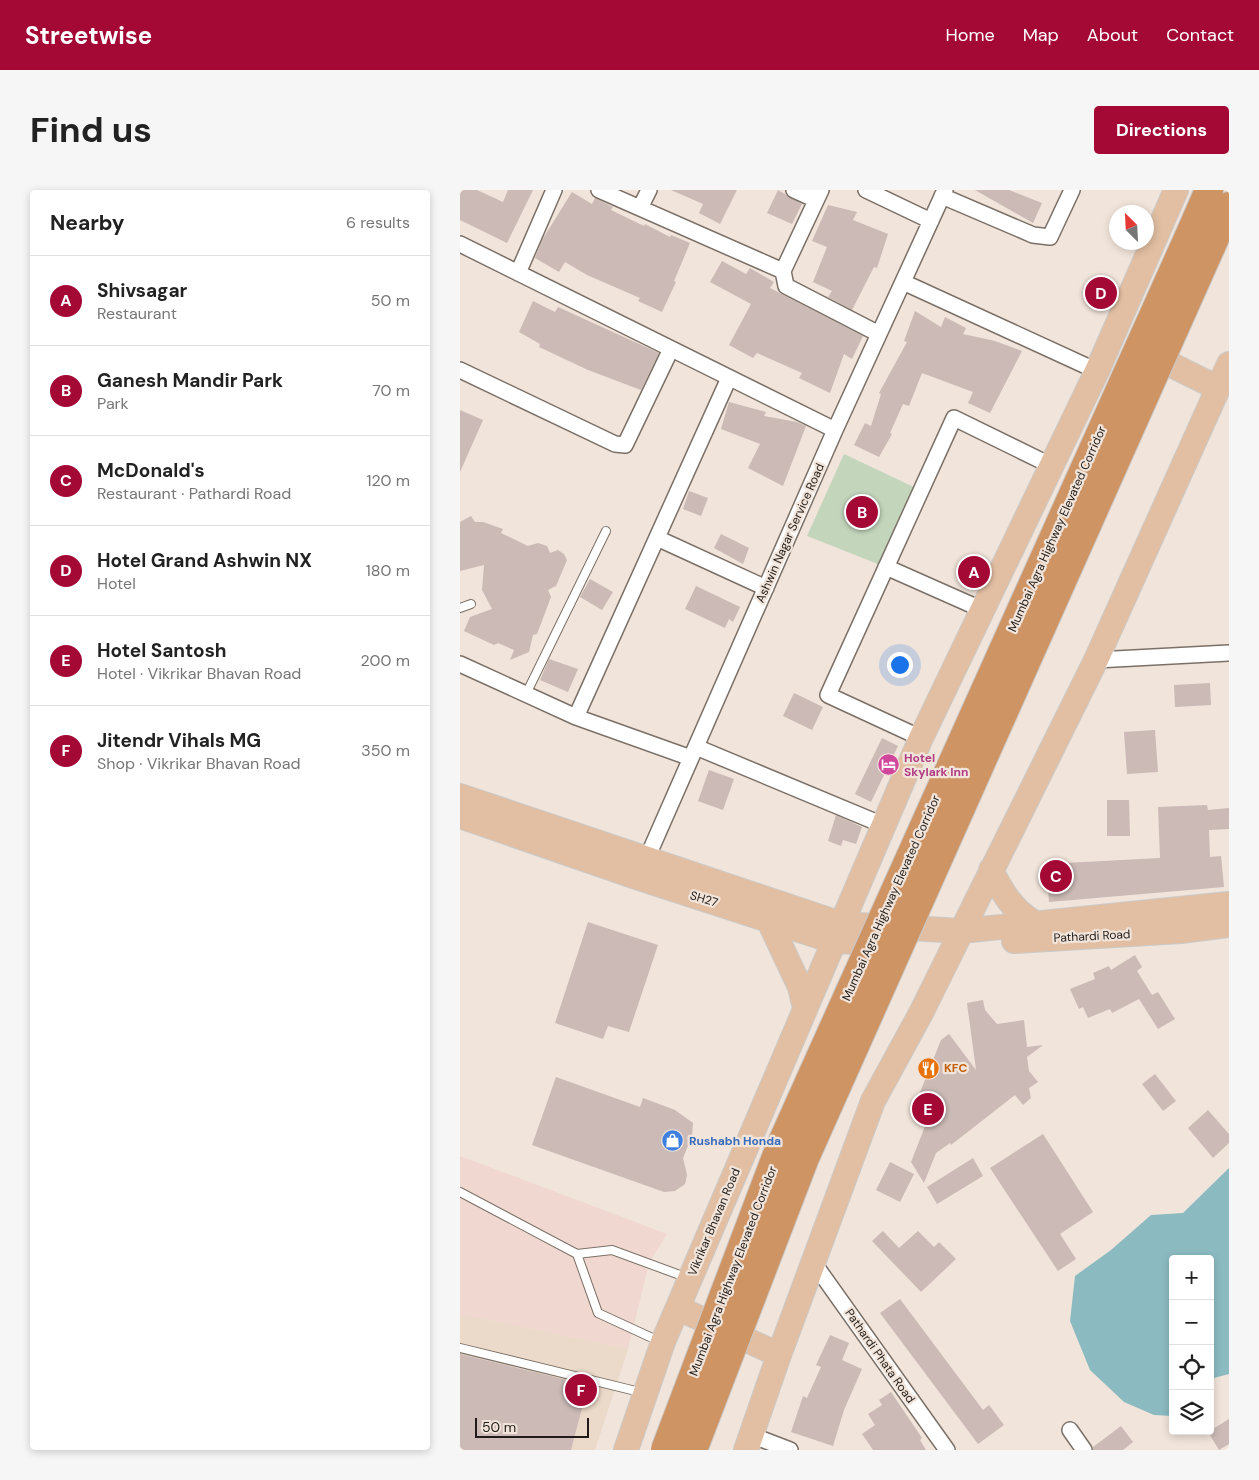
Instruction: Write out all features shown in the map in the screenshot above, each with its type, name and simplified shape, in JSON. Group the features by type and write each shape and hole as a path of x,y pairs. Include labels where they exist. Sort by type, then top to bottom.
{"highway":[{"name":"Mumbai Agra Highway Elevated Corridor","path":"665,1450 779,1149 1209,190"},
{"name":"Mumbai Agra Highway Elevated Corridor","path":"694,1450 805,1158 1229,206"}],"main road":[{"name":"Vikrikar Bhavan Road","path":"626,1450 663,1342 883,825 921,738 1097,370 1176,190"},
{"path":"1112,335 1218,388"},
{"path":"749,1442 813,1262 874,1102 1096,660 1229,364"},
{"path":"460,796 643,868 837,932"},
{"name":"SH27","path":"460,816 643,868 768,919 837,932 957,938"},
{"path":"991,870 1010,904 1017,912 1035,923"},
{"path":"957,938 1035,923 1229,904"},
{"path":"768,919 800,987 805,1008"},
{"name":"Pathardi Road","path":"957,938 1181,931 1229,925"},
{"path":"678,1308 779,1355"}],"street":[{"path":"518,273 554,190"},
{"path":"599,190 783,271"},
{"path":"640,208 649,190"},
{"path":"794,190 819,195 783,271 786,286 879,334"},
{"path":"866,190 931,221"},
{"path":"943,193 1033,235 1050,237 1072,190"},
{"name":"Ashwin Nagar Service Road","path":"643,868 835,430 943,193"},
{"path":"460,244 835,430"},
{"path":"903,282 1097,370"},
{"path":"460,370 615,444 625,445 671,349"},
{"path":"576,717 729,378"},
{"path":"921,738 828,695 954,418 1052,466"},
{"path":"657,538 766,588"},
{"path":"886,567 983,610"},
{"path":"1096,660 1229,653"},
{"path":"460,664 576,717 694,753 883,825"},
{"name":"Pathardi Phata Road","path":"813,1262 947,1450"},
{"path":"1070,1430 1084,1450"},
{"path":"749,1442 790,1450"}],"lane":[{"path":"526,694 606,531"},
{"path":"460,608 471,604"},
{"path":"460,1192 577,1254 612,1250 690,1279"},
{"path":"577,1254 598,1313 663,1342"},
{"path":"460,1348 646,1394"}],"shaded area":[{"path":"460,1156 667,1234 649,1263 628,1349 460,1314"},
{"path":"460,1314 628,1349 595,1450 460,1450"}],"green space":[{"path":"844,454 918,489 883,566 807,536"}],"water":[{"path":"1229,1168 1229,1374 1214,1378 1214,1255 1169,1255 1169,1416 1154,1415 1124,1402 1090,1370 1070,1321 1075,1276 1111,1250 1151,1215 1183,1213"}],"building":[{"path":"460,190 477,190 503,202 508,190 533,190 507,243 460,220"},
{"path":"671,190 737,190 720,224 699,213 703,204"},
{"path":"778,190 802,204 792,224 767,213"},
{"path":"975,190 1009,190 1042,203 1033,223"},
{"path":"572,192 592,204 595,198 613,207 611,210 644,226 645,224 670,237 671,235 690,243 674,281 676,282 662,312 638,301 640,298 587,275 565,262 559,272 535,258 542,240"},
{"path":"828,205 857,212 853,220 888,234 877,268 874,267 852,310 828,297 832,291 813,282 827,247 812,241"},
{"path":"722,261 746,274 750,268 774,282 770,288 863,336 852,359 844,354 830,393 799,378 802,373 757,353 753,358 729,345 751,304 710,282"},
{"path":"533,301 555,312 558,307 659,353 641,390 588,370 539,347 540,344 519,332"},
{"path":"915,311 941,327 945,317 966,328 963,334 995,341 1022,351 990,413 968,403 973,392 922,373 909,406 903,404 890,433 892,434 879,457 854,445 865,423 871,426 881,394 879,393 907,342 904,341"},
{"path":"729,402 766,412 764,416 797,422 806,426 783,486 748,468 760,444 721,429"},
{"path":"460,410 483,420 460,472"},
{"path":"689,491 708,498 701,516 683,509"},
{"path":"471,516 475,522 483,522 503,529 501,533 528,546 538,543 547,546 550,553 558,550 564,554 567,560 556,586 548,590 551,597 537,634 533,635 529,652 510,660 514,650 498,643 494,645 464,631 470,617 492,609 482,590 484,565 460,571 460,522"},
{"path":"721,534 749,548 743,564 714,548"},
{"path":"590,579 613,592 602,610 580,597"},
{"path":"696,586 740,607 733,622 729,619 725,628 685,609"},
{"path":"549,659 578,669 568,692 540,680"},
{"path":"1210,683 1211,705 1175,707 1174,685"},
{"path":"794,693 823,707 812,730 783,716"},
{"path":"1155,730 1158,772 1127,774 1124,732"},
{"path":"882,738 898,746 871,802 855,794"},
{"path":"709,770 734,779 723,810 698,801"},
{"path":"1107,800 1129,800 1130,836 1107,836"},
{"path":"1207,805 1208,810 1229,808 1229,829 1209,830 1210,857 1221,856 1224,887 1049,902 1046,864 1160,858 1158,807"},
{"path":"836,815 862,827 856,844 843,840 841,846 828,841"},
{"path":"588,922 658,945 629,1032 608,1026 603,1039 555,1023"},
{"path":"1135,955 1142,967 1137,971 1152,995 1158,992 1175,1019 1158,1029 1139,999 1112,1013 1110,1009 1088,1018 1083,1007 1079,1009 1070,989 1095,979 1093,973 1109,966 1111,970"},
{"path":"983,1000 985,1010 997,1024 1024,1020 1027,1047 1043,1045 1027,1057 1029,1071 1038,1082 1029,1088 1031,1098 1023,1105 1015,1095 951,1145 950,1143 936,1153 924,1183 911,1162 931,1111 915,1105 941,1040 949,1034 976,1070 967,1003"},
{"path":"1155,1074 1176,1101 1163,1111 1142,1084"},
{"path":"556,1077 640,1107 643,1098 675,1110 693,1123 692,1136 683,1158 687,1175 685,1184 675,1191 664,1192 532,1145"},
{"path":"1208,1110 1229,1134 1229,1143 1213,1158 1188,1128"},
{"path":"1043,1134 1093,1212 1060,1234 1076,1259 1058,1271 990,1168"},
{"path":"973,1158 983,1176 937,1204 927,1187"},
{"path":"890,1162 914,1174 900,1202 876,1190"},
{"path":"883,1231 899,1248 918,1231 934,1247 939,1242 956,1259 921,1292 872,1241"},
{"path":"900,1299 983,1410 989,1405 1004,1425 978,1444 880,1313"},
{"path":"830,1335 849,1343 842,1360 862,1369 844,1410 833,1446 791,1432 803,1396 807,1398 821,1367 816,1365"},
{"path":"460,1354 588,1385 571,1450 460,1450"},
{"path":"891,1392 922,1438 920,1440 926,1450 873,1450 862,1434 875,1425 868,1414 882,1405 879,1400"},
{"path":"1229,1419 1229,1444 1219,1450 1210,1435 1214,1435 1214,1428"},
{"path":"1121,1426 1133,1442 1123,1450 1093,1450 1093,1447"}],"place":[{"name":"Hotel Grand Ashwin NX","path":"1101,293"},
{"name":"Ganesh Mandir Park","path":"862,512"},
{"name":"Shivsagar","path":"974,572"},
{"name":"Hotel Skylark Inn","path":"888,765"},
{"name":"McDonald's","path":"1056,876"},
{"name":"KFC","path":"928,1068"},
{"name":"Hotel Santosh","path":"928,1109"},
{"name":"Rushabh Honda","path":"673,1141"},
{"name":"Jitendr Vihals MG","path":"581,1390"}]}
